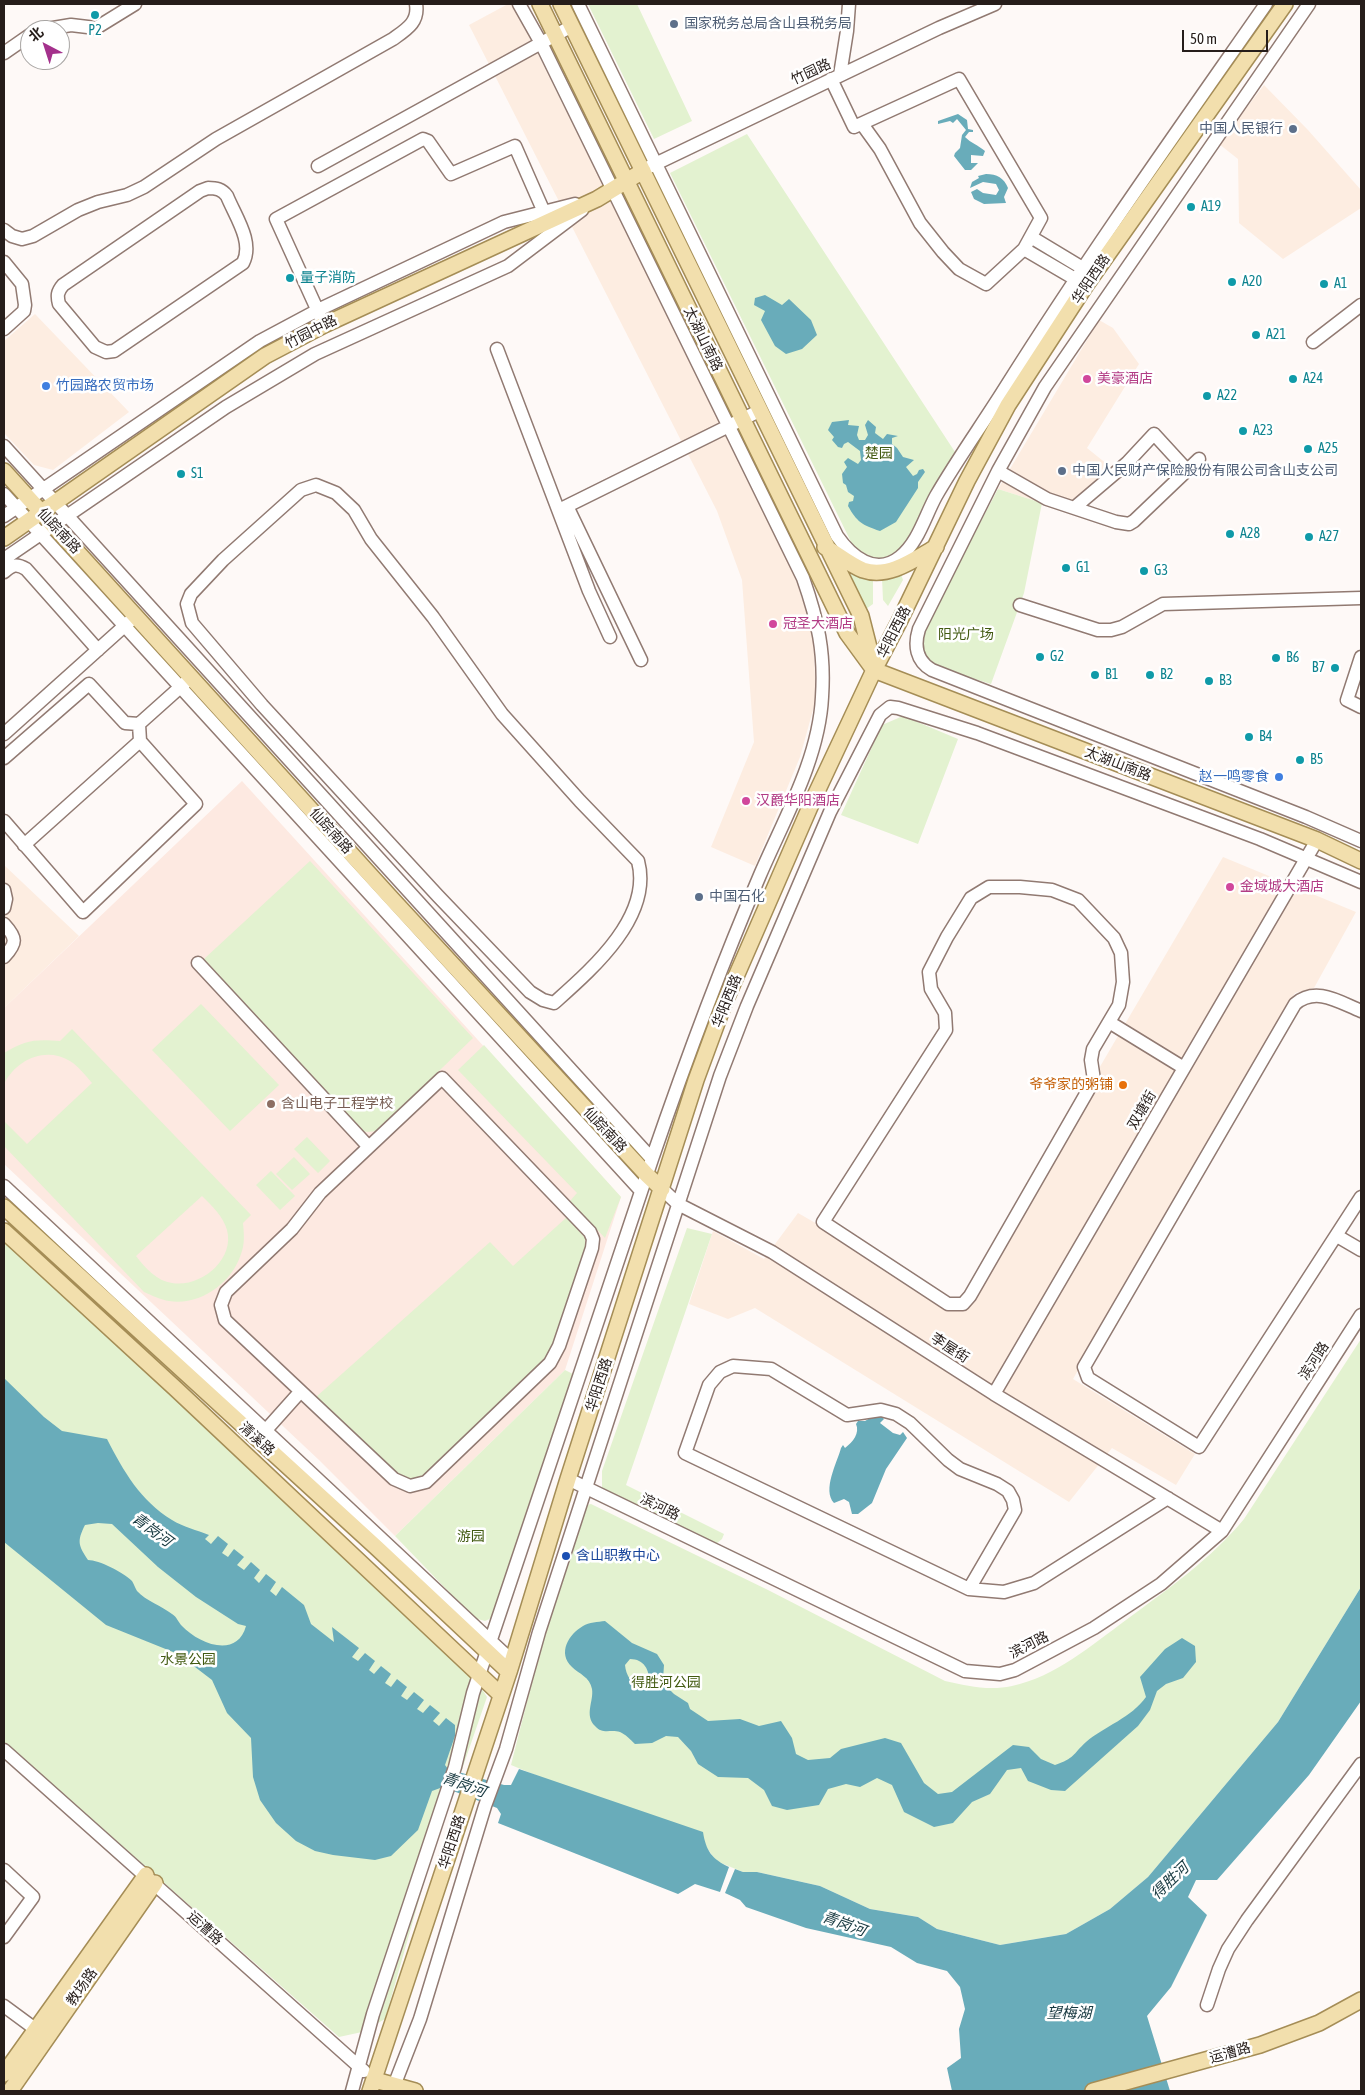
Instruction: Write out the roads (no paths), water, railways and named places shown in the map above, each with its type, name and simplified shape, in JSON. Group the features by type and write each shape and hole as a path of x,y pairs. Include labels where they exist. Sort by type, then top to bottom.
{"main road":[{"name":"太湖山南路","path":"540,4 847,633 874,670 1316,840 1361,861"},
{"name":"太湖山南路","path":"561,4 649,167 759,411 864,624 874,670"},
{"name":"华阳西路","path":"372,2085 511,1667 568,1479 696,1080 724,1004 813,800 874,670 967,481 1008,404 1084,276 1285,4"},
{"name":"竹园中路","path":"4,538 265,356 324,325 597,199 649,167"},
{"name":"仙踪南路","path":"4,471 392,898 662,1189"},
{"path":"826,547 862,570 878,572 892,570 904,565 936,547"},
{"name":"清溪路","path":"4,1207 265,1446 511,1667"},
{"name":"清溪路","path":"4,1231 501,1696"},
{"path":"37,1261 49,1248"},
{"path":"252,1461 265,1446"},
{"name":"教场路","path":"10,2091 41,2034 150,1879"},
{"name":"运漕路","path":"1093,2091 1260,2045 1319,2023 1361,2000"},
{"name":"教场路","path":"4,2074 41,2034"},
{"name":"运漕路","path":"372,2085 415,2091"}],"street":[{"path":"70,25 96,28 135,4"},
{"path":"4,230 12,236 22,239 33,236 78,210 144,187 216,139 394,39 409,28 415,20 416,4"},
{"path":"352,2091 373,2014 455,1767 479,1675 680,1075 760,875 796,794 817,733 822,698 823,649 812,603 803,578 540,43 519,4"},
{"path":"578,4 649,167 837,536 851,554 868,563 878,564 899,558 911,546 936,496 1266,4"},
{"path":"849,4 847,31 835,77 854,127 959,79 1041,218 1024,249 986,284 960,269 943,252 920,223 880,149 862,124"},
{"name":"竹园路","path":"649,167 835,77 995,4"},
{"path":"1309,4 1045,387 998,471 919,629 916,640 917,652 926,667 1306,817 1361,841"},
{"path":"318,166 572,26"},
{"path":"4,53 20,42"},
{"path":"324,325 276,219 423,139 428,141 451,174 515,146 548,221"},
{"path":"216,188 223,192 248,245 248,255 243,263 114,350 106,352 95,347 59,304 58,290 200,191 216,188"},
{"path":"4,516 260,341 318,310 504,222 597,199"},
{"path":"4,559 226,408 315,354 508,266 597,199"},
{"path":"1031,237 1084,276"},
{"path":"1024,249 1084,276"},
{"path":"4,262 22,284 25,305 24,310 4,329"},
{"path":"1313,342 1361,305"},
{"path":"497,349 563,508 641,660"},
{"path":"563,508 759,411"},
{"path":"1074,508 1126,463 1154,434 1187,470"},
{"path":"4,446 652,1158"},
{"path":"998,471 1047,499 1116,522 1129,524 1199,459"},
{"path":"309,486 316,486 336,492 354,510 371,539 433,617 502,714 580,801 638,861 640,866 639,884 629,923 592,969 554,1003 543,1000 530,992 417,874 262,705 192,623 188,613 187,604 191,594 223,560 301,490 309,486"},
{"path":"4,494 641,1191"},
{"path":"563,508 589,591 610,637"},
{"path":"4,572 12,565 19,565 26,569 98,650"},
{"path":"1020,605 1098,630 1111,630 1163,604 1361,598"},
{"path":"4,734 136,615"},
{"path":"1361,657 1347,700 1361,707"},
{"path":"4,758 89,684 125,723 139,724 192,677"},
{"path":"392,2091 420,2019 493,1780 506,1748 540,1632 720,1076 830,812 876,721 887,709 898,708 977,733 1306,858 1361,882"},
{"path":"4,821 83,912 196,804 140,741 139,724"},
{"path":"24,845 140,741"},
{"path":"356,858 381,834"},
{"name":"双塘街","path":"994,1394 1316,840"},
{"path":"392,898 417,874"},
{"path":"1020,886 1052,890 1078,900 1114,938 1121,953 1122,982 1119,1005 1109,1022 1093,1049 1091,1060 1094,1080 970,1296 963,1304 948,1304 823,1222 946,1030 945,1013 931,990 929,972 947,936 971,898 989,887 1020,886"},
{"path":"4,890 6,899 4,908"},
{"path":"4,924 12,932 14,939 13,948 4,957"},
{"path":"198,963 368,1146"},
{"path":"1361,1011 1314,994 1302,998 1295,1004 1084,1367 1088,1378 1199,1447 1361,1197"},
{"path":"1109,1022 1184,1068"},
{"path":"442,1078 590,1232 593,1239 592,1248 559,1346 550,1364 426,1482 410,1486 394,1479 300,1392 225,1320 222,1312 222,1299 226,1292 292,1229 320,1193 442,1078"},
{"path":"4,1186 266,1430 489,1646"},
{"name":"李屋街","path":"662,1189 678,1204 772,1252 994,1394 1222,1531"},
{"path":"1337,1236 1361,1250"},
{"name":"滨河路","path":"568,1479 966,1671 1000,1674 1015,1670 1094,1628 1162,1584 1222,1531 1361,1315"},
{"path":"969,1589 1015,1510 1013,1500 1008,1491 997,1484 960,1469 948,1460 910,1423 896,1414 882,1410 847,1415 771,1369 733,1366 720,1372 709,1385 685,1453 969,1589 1004,1592 1034,1583 1168,1498"},
{"path":"266,1430 300,1392"},
{"name":"运漕路","path":"4,1750 359,2067 372,2085"},
{"path":"1207,2005 1228,1949 1247,1920 1361,1764"},
{"path":"4,1870 33,1897 4,1937"},
{"path":"4,2006 41,2034"}],"water":[{"path":"958,114 967,120 968,129 973,130 973,132 969,132 965,137 985,151 983,156 971,155 971,163 978,163 971,170 965,170 954,156 960,148 962,135 966,130 957,119 953,123 950,121 938,124 938,121"},
{"path":"986,174 1002,179 1008,188 1004,197 1006,203 984,204 974,199 971,192 977,189 983,193 996,195 999,190 996,184 983,182 970,188 972,182 979,178 978,176"},
{"path":"765,295 782,305 789,299 811,320 817,335 802,349 786,354 775,346 761,320 765,311 754,305 755,298"},
{"path":"849,420 848,425 859,426 857,435 859,440 865,440 868,435 865,425 868,420 876,427 875,433 883,439 887,434 898,436 892,438 892,444 903,457 914,460 906,467 913,476 919,470 923,469 925,472 918,482 918,488 896,522 880,531 861,522 854,516 848,506 849,502 853,501 854,496 848,492 846,485 843,483 842,474 847,467 844,462 848,458 858,464 861,460 860,451 848,442 842,448 838,447 832,440 834,437 828,430 832,422"},
{"name":"青岗河","path":"4,1378 44,1417 62,1431 107,1439 134,1484 151,1504 181,1525 209,1535 205,1539 211,1544 218,1536 228,1544 222,1553 228,1557 234,1549 244,1557 237,1565 244,1570 251,1562 260,1570 254,1578 259,1583 266,1574 276,1582 270,1591 276,1596 282,1587 304,1605 311,1624 334,1642 332,1627 359,1648 352,1657 358,1661 365,1653 375,1661 369,1670 374,1674 381,1666 391,1674 385,1683 391,1687 397,1679 407,1687 401,1696 407,1700 414,1692 424,1700 417,1709 423,1713 430,1705 440,1713 433,1721 439,1726 446,1718 455,1725 455,1736 445,1765 448,1769 504,1785 511,1785 519,1769 703,1832 711,1854 718,1861 729,1867 720,1892 695,1884 678,1894 498,1823 501,1814 497,1808 443,1787 432,1791 418,1830 391,1856 375,1860 315,1851 296,1841 276,1823 260,1800 253,1777 251,1738 227,1713 212,1680 178,1654 106,1625 4,1542","holes":["98,1523 112,1524 158,1567 196,1597 238,1624 246,1626 241,1636 235,1642 226,1645 207,1643 189,1633 174,1615 141,1595 132,1581 117,1570 88,1560 80,1543 85,1525"]},
{"path":"872,1417 882,1417 884,1419 880,1423 893,1433 900,1435 903,1432 907,1438 886,1469 872,1503 858,1514 852,1514 849,1502 844,1499 834,1503 829,1491 830,1484 841,1448 843,1445 845,1448 848,1446 853,1440 857,1431 856,1424 858,1421 865,1421"},
{"name":"望梅湖","path":"1361,1587 1361,1701 1309,1775 1217,1880 1196,1880 1188,1897 1207,1915 1171,1987 1147,2016 1170,2091 952,2091 947,2068 961,2058 959,2029 965,2009 960,1987 947,1971 917,1963 891,1947 806,1928 746,1907 740,1900 725,1893 735,1869 820,1886 870,1909 918,1917 937,1929 1000,1945 1066,1934 1110,1909 1148,1877 1278,1722"},
{"path":"605,1621 632,1643 657,1654 664,1665 663,1680 667,1687 688,1703 690,1709 708,1721 740,1719 759,1726 781,1721 792,1738 796,1754 808,1760 830,1758 841,1749 885,1738 901,1743 924,1783 938,1794 952,1792 1013,1745 1029,1747 1041,1759 1055,1765 1066,1760 1073,1756 1093,1736 1133,1711 1140,1704 1146,1697 1140,1677 1165,1649 1182,1638 1195,1646 1196,1662 1183,1678 1166,1684 1157,1691 1150,1710 1138,1726 1065,1791 1051,1790 1028,1781 1021,1768 1007,1770 990,1794 972,1802 953,1823 934,1827 904,1812 892,1785 877,1778 860,1787 846,1784 828,1789 819,1805 787,1810 772,1806 764,1790 748,1778 718,1777 698,1764 691,1751 678,1737 666,1736 652,1743 635,1744 620,1732 598,1729 590,1717 591,1685 568,1662 565,1650 569,1639 578,1629 588,1624","holes":["630,1659 635,1659 645,1666 649,1683 644,1685 636,1684 632,1682 627,1674 625,1665"]}],"place":[{"name":"P2","path":"95,15"},
{"name":"国家税务总局含山县税务局","path":"674,24"},
{"name":"中国人民银行","path":"1293,129"},
{"name":"A19","path":"1191,207"},
{"name":"量子消防","path":"290,278"},
{"name":"A20","path":"1232,282"},
{"name":"A1","path":"1324,284"},
{"name":"A21","path":"1256,335"},
{"name":"美豪酒店","path":"1087,379"},
{"name":"A24","path":"1293,379"},
{"name":"竹园路农贸市场","path":"46,386"},
{"name":"A22","path":"1207,396"},
{"name":"A23","path":"1243,431"},
{"name":"A25","path":"1308,449"},
{"name":"中国人民财产保险股份有限公司含山支公司","path":"1062,471"},
{"name":"S1","path":"181,474"},
{"name":"A28","path":"1230,534"},
{"name":"A27","path":"1309,537"},
{"name":"G1","path":"1066,568"},
{"name":"G3","path":"1144,571"},
{"name":"冠圣大酒店","path":"773,624"},
{"name":"G2","path":"1040,657"},
{"name":"B6","path":"1276,658"},
{"name":"B7","path":"1335,668"},
{"name":"B1","path":"1095,675"},
{"name":"B2","path":"1150,675"},
{"name":"B3","path":"1209,681"},
{"name":"B4","path":"1249,737"},
{"name":"B5","path":"1300,760"},
{"name":"赵一鸣零食","path":"1279,777"},
{"name":"汉爵华阳酒店","path":"746,801"},
{"name":"金域城大酒店","path":"1230,887"},
{"name":"中国石化","path":"699,897"},
{"name":"爷爷家的粥铺","path":"1123,1085"},
{"name":"含山电子工程学校","path":"271,1104"},
{"name":"含山职教中心","path":"566,1556"}],"park label":[{"name":"楚园","path":"879,454"},
{"name":"阳光广场","path":"966,635"},
{"name":"游园","path":"471,1537"},
{"name":"水景公园","path":"188,1660"},
{"name":"得胜河公园","path":"666,1683"}],"water label":[{"name":"得胜河","path":"1170,1881"}]}
